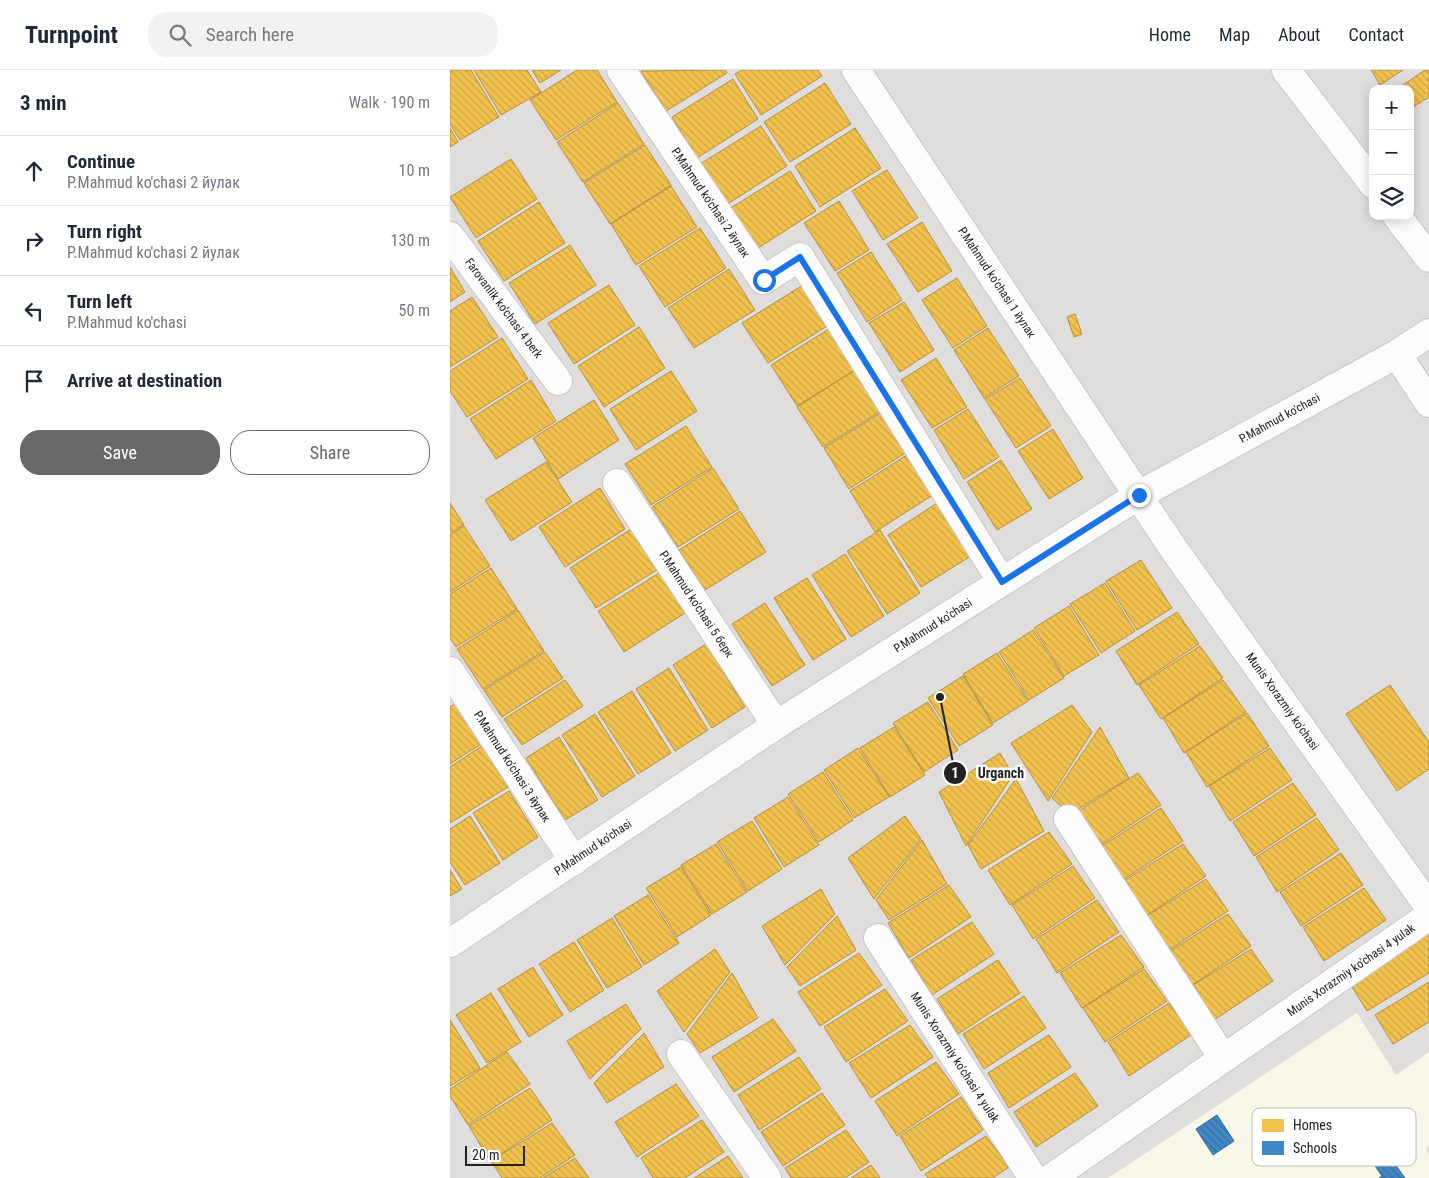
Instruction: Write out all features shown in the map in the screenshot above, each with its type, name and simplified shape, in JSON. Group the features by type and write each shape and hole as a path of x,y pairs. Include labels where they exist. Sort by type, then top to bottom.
{"street":[{"name":"P.Mahmud ko'chasi 2 йулак","path":"621,70 764,280 800,257 1002,582"},
{"name":"P.Mahmud ko'chasi 1 йулак","path":"856,70 1139,495"},
{"path":"1286,70 1369,179"},
{"path":"1400,220 1429,258"},
{"name":"Farovanlik ko'chasi 4 berk","path":"450,236 558,381"},
{"name":"P.Mahmud ko'chasi","path":"450,943 776,725 1139,495 1397,354 1429,333"},
{"path":"1397,354 1429,403"},
{"name":"P.Mahmud ko'chasi 5 берк","path":"617,483 776,725"},
{"name":"Munis Xorazmiy ko'chasi","path":"1139,495 1173,548 1429,907"},
{"name":"P.Mahmud ko'chasi 3 йулак","path":"450,671 574,861"},
{"path":"1068,820 1224,1058"},
{"name":"Munis Xorazmiy ko'chasi 4 yulak","path":"1051,1178 1429,916"},
{"name":"Munis Xorazmiy ko'chasi 4 yulak","path":"878,938 1033,1178"},
{"path":"680,1054 766,1178"}],"shaded area":[{"path":"450,70 1429,70 1429,1178 450,1178"},
{"path":"1357,1013 1396,1075 1429,1052 1429,1145 1426,1149 1429,1155 1429,1178 1108,1178"}],"building: Homes":[{"path":"450,70 471,70 499,117 460,140 450,124"},
{"path":"474,70 527,70 541,92 501,115"},
{"path":"532,70 561,70 540,83"},
{"path":"577,70 597,70 617,102 556,140 530,100"},
{"path":"725,70 727,73 666,111 641,71"},
{"path":"742,70 818,70 822,76 761,115 735,74"},
{"path":"1371,70 1403,70 1380,85"},
{"path":"1425,70 1429,70 1429,97 1414,106 1414,85 1403,85"},
{"path":"733,79 758,119 697,158 672,117"},
{"path":"825,83 851,124 790,162 764,122"},
{"path":"618,103 644,144 583,182 557,142"},
{"path":"761,126 787,166 726,205 700,164"},
{"path":"450,128 458,142 450,147"},
{"path":"855,128 881,168 820,207 795,166"},
{"path":"645,145 671,185 610,224 584,183"},
{"path":"511,159 537,199 476,238 450,197"},
{"path":"887,170 918,218 883,240 852,191"},
{"path":"790,171 816,211 755,250 729,209"},
{"path":"671,186 697,227 636,265 611,224"},
{"path":"839,201 869,250 835,271 804,223"},
{"path":"539,202 565,243 504,281 478,241"},
{"path":"922,222 952,271 918,292 887,244"},
{"path":"700,228 726,268 665,307 639,266"},
{"path":"570,245 596,285 535,324 509,283"},
{"path":"871,252 902,300 867,322 837,273"},
{"path":"450,267 465,292 450,302"},
{"path":"729,269 755,310 694,348 668,308"},
{"path":"957,278 987,326 953,348 922,300"},
{"path":"609,285 635,325 574,364 548,323"},
{"path":"803,285 829,325 768,363 742,323"},
{"path":"472,297 498,337 450,367 450,311"},
{"path":"904,302 934,350 900,372 869,323"},
{"path":"1075,314 1082,334 1074,337 1067,317"},
{"path":"639,327 665,368 604,407 578,366"},
{"path":"832,327 858,368 797,406 771,365"},
{"path":"988,328 1019,376 984,398 954,350"},
{"path":"502,338 528,379 467,417 450,391 450,371"},
{"path":"936,358 967,407 932,428 901,380"},
{"path":"858,368 884,409 823,447 797,407"},
{"path":"671,371 697,411 636,450 610,409"},
{"path":"1020,378 1051,426 1016,448 985,399"},
{"path":"531,380 556,421 496,459 470,419"},
{"path":"594,400 619,440 558,479 533,438"},
{"path":"968,409 999,457 964,479 934,430"},
{"path":"885,410 910,450 849,489 824,448"},
{"path":"686,426 712,467 651,505 625,464"},
{"path":"1053,429 1083,478 1049,499 1018,451"},
{"path":"910,453 936,493 875,532 850,491"},
{"path":"1001,460 1032,509 997,530 967,482"},
{"path":"546,462 572,502 511,541 485,500"},
{"path":"713,468 739,509 678,547 652,507"},
{"path":"600,488 625,529 565,567 539,527"},
{"path":"450,503 464,525 450,533"},
{"path":"937,503 971,556 921,587 888,535"},
{"path":"740,511 766,552 705,590 679,550"},
{"path":"464,526 490,566 450,592 450,535"},
{"path":"631,529 657,570 596,608 570,568"},
{"path":"880,530 920,593 887,614 847,551"},
{"path":"845,554 884,616 851,637 812,575"},
{"path":"1141,560 1172,608 1137,630 1106,581"},
{"path":"491,568 517,609 456,647 450,638 450,594"},
{"path":"659,573 685,613 624,652 598,611"},
{"path":"807,578 846,639 813,660 774,598"},
{"path":"1105,583 1135,631 1101,653 1070,604"},
{"path":"765,603 805,665 772,686 732,624"},
{"path":"1069,606 1099,655 1064,676 1034,628"},
{"path":"518,610 544,651 483,689 457,649"},
{"path":"1177,612 1199,644 1137,685 1116,651"},
{"path":"1033,630 1064,678 1029,700 999,652"},
{"path":"706,644 745,707 712,728 673,665"},
{"path":"1200,646 1223,678 1161,719 1139,685"},
{"path":"545,652 563,678 502,717 484,690"},
{"path":"997,653 1028,701 993,723 963,674"},
{"path":"669,668 708,730 675,751 636,689"},
{"path":"963,676 993,725 959,746 928,698"},
{"path":"565,680 583,706 522,745 504,719"},
{"path":"1223,680 1246,712 1184,753 1163,718"},
{"path":"1390,685 1429,742 1429,769 1397,791 1346,714"},
{"path":"632,691 671,753 638,774 598,712"},
{"path":"928,702 958,750 924,772 893,723"},
{"path":"455,704 481,744 450,764 450,707"},
{"path":"1072,705 1092,732 1048,801 1011,743"},
{"path":"1247,713 1269,746 1207,787 1186,752"},
{"path":"595,714 635,776 602,797 562,735"},
{"path":"894,727 925,775 890,797 860,748"},
{"path":"1100,727 1129,778 1070,814 1052,798"},
{"path":"559,737 598,800 565,820 526,758"},
{"path":"482,746 508,787 450,823 450,767"},
{"path":"858,748 889,797 854,818 824,770"},
{"path":"1270,748 1292,780 1230,821 1209,786"},
{"path":"1000,753 1013,775 966,846 939,792"},
{"path":"823,772 853,820 819,842 788,794"},
{"path":"1138,773 1161,805 1099,846 1077,812"},
{"path":"1016,779 1044,831 981,869 968,845"},
{"path":"1293,783 1316,815 1254,856 1233,822"},
{"path":"509,791 538,837 503,860 473,813"},
{"path":"788,797 819,845 784,867 754,818"},
{"path":"1161,808 1183,841 1121,881 1100,847"},
{"path":"470,816 500,863 465,885 450,862 450,829"},
{"path":"905,816 921,839 874,899 848,858"},
{"path":"1317,818 1339,850 1277,892 1256,857"},
{"path":"752,821 782,869 748,891 717,842"},
{"path":"1049,832 1072,864 1010,905 988,870"},
{"path":"922,840 947,884 889,920 876,900"},
{"path":"716,844 747,892 712,914 681,865"},
{"path":"1183,844 1206,876 1144,917 1122,882"},
{"path":"1341,853 1363,885 1301,926 1280,892"},
{"path":"1073,866 1095,898 1033,939 1012,905"},
{"path":"681,867 711,915 677,937 646,888"},
{"path":"450,870 462,889 450,896"},
{"path":"1206,879 1228,911 1166,952 1145,917"},
{"path":"949,885 971,917 909,958 888,923"},
{"path":"1364,888 1386,920 1324,961 1303,927"},
{"path":"821,889 835,914 785,965 762,926"},
{"path":"648,895 679,943 644,965 614,916"},
{"path":"1097,900 1119,932 1057,973 1036,939"},
{"path":"1228,914 1251,946 1189,987 1167,953"},
{"path":"837,916 856,950 800,986 787,967"},
{"path":"612,918 642,967 607,988 577,940"},
{"path":"972,922 994,954 932,995 911,960"},
{"path":"1429,933 1429,973 1367,1011 1349,982"},
{"path":"1121,935 1144,967 1082,1008 1060,973"},
{"path":"574,942 604,990 570,1012 539,964"},
{"path":"715,949 730,972 684,1032 657,991"},
{"path":"1251,949 1273,981 1211,1022 1190,987"},
{"path":"859,953 882,985 820,1026 798,992"},
{"path":"998,960 1020,993 958,1034 937,999"},
{"path":"533,967 563,1015 529,1037 498,989"},
{"path":"1144,969 1167,1001 1105,1042 1083,1008"},
{"path":"732,973 758,1018 700,1053 687,1034"},
{"path":"1429,982 1429,1022 1393,1044 1375,1015"},
{"path":"885,989 908,1021 846,1062 824,1027"},
{"path":"491,993 521,1042 487,1063 456,1015"},
{"path":"1024,996 1046,1028 984,1069 963,1034"},
{"path":"1169,1003 1191,1035 1129,1076 1108,1042"},
{"path":"626,1004 641,1029 590,1079 567,1041"},
{"path":"773,1019 796,1051 734,1092 712,1057"},
{"path":"450,1020 480,1068 450,1086"},
{"path":"910,1025 933,1057 871,1098 849,1063"},
{"path":"644,1033 664,1067 607,1103 594,1083"},
{"path":"1049,1035 1071,1067 1009,1108 988,1073"},
{"path":"507,1052 530,1084 468,1125 450,1096 450,1089"},
{"path":"799,1057 821,1089 759,1130 738,1095"},
{"path":"936,1062 959,1094 897,1136 875,1101"},
{"path":"1075,1073 1098,1106 1036,1147 1014,1112"},
{"path":"676,1084 699,1116 637,1157 615,1122"},
{"path":"530,1088 552,1120 490,1161 469,1126"},
{"path":"822,1093 845,1125 783,1166 761,1132"},
{"path":"961,1097 983,1130 921,1171 900,1136"},
{"path":"702,1120 724,1152 685,1178 653,1178 641,1158"},
{"path":"552,1123 575,1155 540,1178 502,1178 491,1161"},
{"path":"846,1130 869,1162 845,1178 791,1178 785,1168"},
{"path":"986,1136 1009,1167 993,1178 928,1178 925,1174"},
{"path":"728,1156 743,1178 694,1178"},
{"path":"575,1158 589,1178 543,1178"},
{"path":"871,1165 880,1178 851,1178"}],"building: Schools":[{"path":"1217,1115 1234,1141 1213,1155 1196,1129"},
{"path":"1375,1166 1396,1166 1405,1178 1379,1178 1382,1176"}],"place":[{"name":"Urganch","path":"940,697"}],"route":[{"path":"764,280 800,257 1002,582 1139,495"}]}
